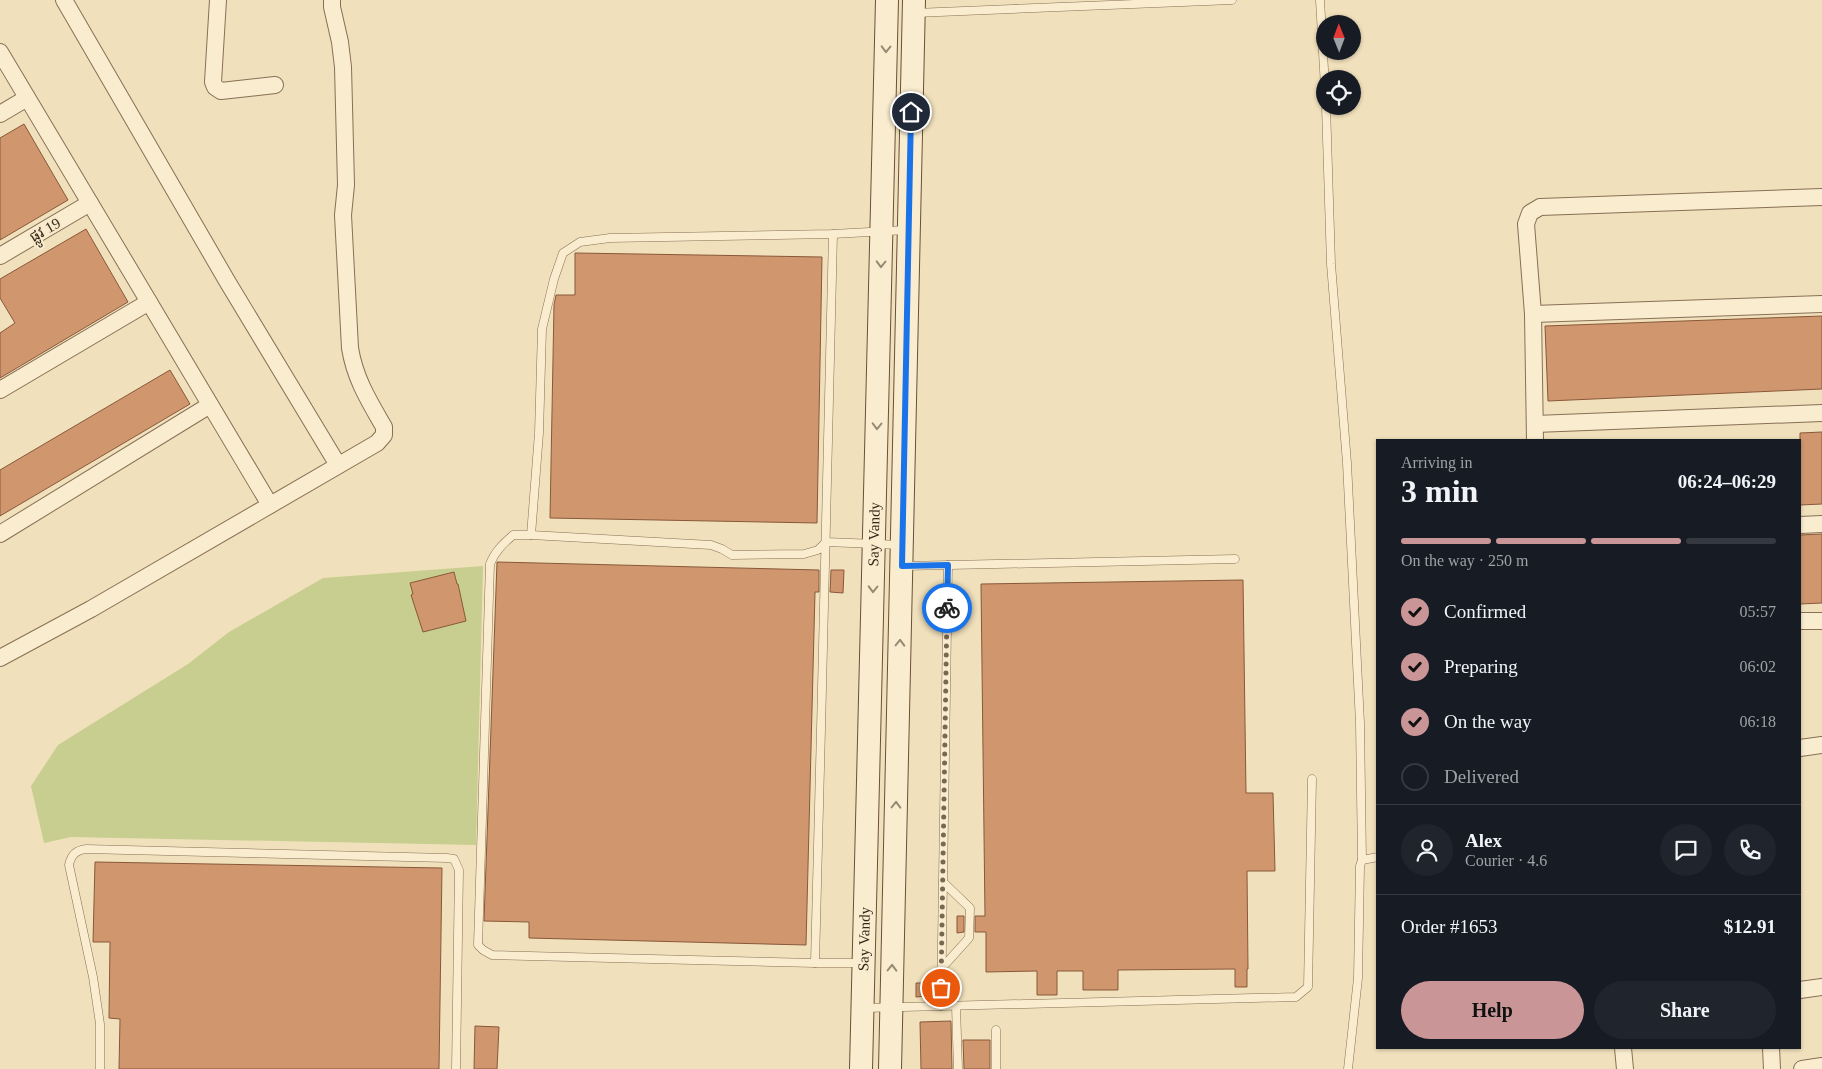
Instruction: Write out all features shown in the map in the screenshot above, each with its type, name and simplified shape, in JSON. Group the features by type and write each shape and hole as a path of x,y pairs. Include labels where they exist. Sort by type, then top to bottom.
{"street":[{"path":"64,0 227,281 338,466"},
{"path":"218,0 213,82 215,87 221,91 275,85"},
{"path":"0,658 91,609 338,466 377,443 384,435 384,428 360,385 353,366 350,348 343,215 346,185 343,67 332,0"},
{"name":"Say Vandy","path":"861,1069 887,0"},
{"name":"Say Vandy","path":"890,1069 913,7"},
{"path":"0,52 270,505"},
{"path":"0,114 27,98"},
{"path":"1822,198 1540,206 1530,213 1526,224 1533,314 1535,432 1822,413"},
{"name":"ផ្លូវ 19","path":"0,256 90,203"},
{"path":"0,390 149,302"},
{"path":"1533,314 1822,304"},
{"path":"0,534 210,404"},
{"path":"1801,525 1822,524"},
{"path":"1801,621 1822,621"},
{"path":"1801,748 1822,745"},
{"path":"1801,990 1822,987"},
{"path":"1623,1049 1625,1069"},
{"path":"1771,1049 1772,1069"},
{"path":"1802,1069 1822,1066"}],"lane":[{"path":"913,7 1232,0"},
{"path":"1320,0 1324,70"},
{"path":"1326,115 1331,264 1347,463 1360,713 1362,860 1360,866 1358,978 1348,1069"},
{"path":"531,535 539,433 542,329 554,279 563,253 580,242 610,238 833,234 908,230"},
{"path":"815,962 833,234"},
{"path":"864,963 492,955 478,945 490,564 494,554 502,544 513,535 531,535 711,545 732,555 804,554 818,550 826,542 874,544 902,556 948,565 1235,559"},
{"path":"941,1006 948,565"},
{"path":"863,1008 1296,997 1308,987 1312,778"},
{"path":"100,1069 100,1024 93,977 69,865 74,854 79,849 454,859 459,870 456,1069"},
{"path":"1362,860 1376,857"},
{"path":"941,969 969,938 970,918 970,908 942,882"},
{"path":"956,1006 958,1069"},
{"path":"996,1030 996,1069"}],"green space":[{"path":"483,566 476,845 71,837 44,843 31,786 58,745 188,664 229,632 323,578"}],"building":[{"path":"24,124 68,200 0,240 0,138"},
{"path":"86,229 128,302 0,378 0,333 15,323 0,298 0,279"},
{"path":"575,253 822,257 817,523 550,518 554,305 556,295 575,295"},
{"path":"1822,316 1822,389 1548,401 1545,326"},
{"path":"170,370 190,404 0,516 0,470"},
{"path":"1822,432 1822,504 1801,505 1800,433"},
{"path":"1822,534 1822,603 1801,604 1801,535"},
{"path":"497,562 819,570 819,592 815,592 806,945 529,938 529,922 484,921"},
{"path":"831,570 844,570 843,593 830,592"},
{"path":"454,572 466,621 423,632 411,595 413,594 410,583"},
{"path":"1243,580 1246,793 1273,793 1275,871 1247,871 1247,987 1235,987 1235,969 1118,970 1118,990 1083,990 1083,971 1057,971 1057,995 1037,995 1037,971 986,972 986,932 975,932 975,916 985,916 981,584"},
{"path":"95,862 442,868 439,1069 119,1069 120,1019 109,1018 110,942 93,942"},
{"path":"957,916 964,916 964,932 957,933"},
{"path":"916,983 926,983 927,996 916,997"},
{"path":"951,1021 952,1069 921,1069 920,1022"},
{"path":"475,1026 499,1027 497,1069 474,1069"},
{"path":"963,1040 990,1040 990,1069 964,1069"}],"way so far":[{"path":"941,988 947,608"}],"route":[{"path":"911,112 902,566 948,565 947,608"}]}
